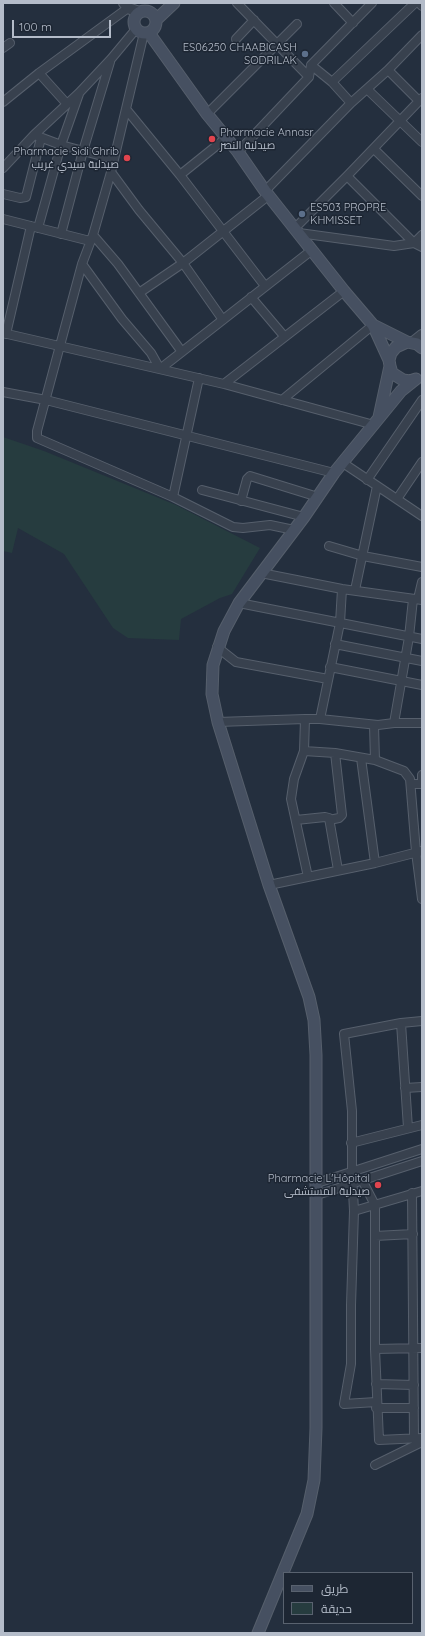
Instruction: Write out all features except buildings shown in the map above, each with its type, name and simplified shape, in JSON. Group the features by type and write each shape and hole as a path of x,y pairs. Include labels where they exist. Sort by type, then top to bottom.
{"main road":[{"path":"143,32 154,29 156,20 174,3"},
{"path":"156,20 154,15 146,8 134,19 238,152 267,193 373,325 392,372 403,380 420,377"},
{"path":"373,325 422,348"},
{"path":"376,422 391,353 396,347 409,342"},
{"path":"283,1572 307,1514 314,1480 316,1428 317,1183 316,1055 314,1020 304,982 269,885 218,722 212,694 213,665 217,647 224,630 239,603 304,517 334,473 401,391 420,377"},
{"path":"258,1633 283,1572"}],"street":[{"path":"237,3 309,77"},
{"path":"334,3 353,23"},
{"path":"238,152 309,77 310,65 372,3"},
{"path":"332,82 415,3"},
{"path":"419,3 422,6"},
{"path":"3,102 126,6 146,8"},
{"path":"236,40 254,20"},
{"path":"207,114 297,24"},
{"path":"3,168 38,137 67,104 111,59 143,32"},
{"path":"143,32 111,172 92,238 82,264 36,435 40,440 64,448 173,497 233,527 243,528 270,525 294,530"},
{"path":"139,293 183,263 267,193 351,103 388,70 422,35"},
{"path":"61,234 83,151 111,59"},
{"path":"310,65 332,82 351,103"},
{"path":"297,230 420,100 388,70"},
{"path":"39,73 67,104"},
{"path":"367,89 422,142"},
{"path":"79,93 35,227 5,334 199,378 282,400 376,422"},
{"path":"126,109 224,230 265,286"},
{"path":"38,137 61,145 113,159"},
{"path":"3,194 20,198 26,197 38,137"},
{"path":"180,175 226,138"},
{"path":"374,149 422,196"},
{"path":"111,172 139,210 183,263 223,320"},
{"path":"347,176 418,245"},
{"path":"3,219 61,234 92,238 118,264 182,352"},
{"path":"297,230 394,246 418,245"},
{"path":"418,245 422,235"},
{"path":"160,369 312,250"},
{"path":"82,264 122,318 151,353 160,369"},
{"path":"224,384 344,290"},
{"path":"251,297 284,336"},
{"path":"282,400 373,325"},
{"path":"409,342 422,334"},
{"path":"173,497 199,378"},
{"path":"3,392 46,400 334,473"},
{"path":"367,480 422,400"},
{"path":"397,499 422,462"},
{"path":"343,463 397,499 421,511"},
{"path":"241,501 247,479 250,476 318,497"},
{"path":"355,590 377,486"},
{"path":"202,490 304,517"},
{"path":"329,546 363,556 422,568"},
{"path":"261,573 342,589 418,600"},
{"path":"394,723 409,637 422,582"},
{"path":"320,719 340,623 342,589"},
{"path":"239,603 422,639"},
{"path":"335,644 422,661"},
{"path":"217,647 236,662 328,679"},
{"path":"330,667 422,685"},
{"path":"305,719 304,751 292,789 291,799 308,877"},
{"path":"218,722 320,719 374,725 422,723"},
{"path":"374,725 375,760"},
{"path":"304,751 335,752 375,760 408,774 411,784 419,851 422,899"},
{"path":"296,820 326,817 329,820 339,818 342,815 335,752"},
{"path":"361,758 375,863"},
{"path":"411,784 422,783 422,775"},
{"path":"329,820 338,870"},
{"path":"269,885 375,863 419,851"},
{"path":"414,1408 344,1404 352,1364 351,1306 354,1211 351,1143 352,1111 344,1034 401,1023 422,1021"},
{"path":"401,1023 408,1128"},
{"path":"405,1088 422,1087"},
{"path":"351,1143 422,1125"},
{"path":"317,1183 422,1149"},
{"path":"317,1195 422,1161"},
{"path":"362,1180 375,1205 375,1349 376,1405 379,1440 419,1440"},
{"path":"354,1211 422,1191"},
{"path":"412,1193 418,1348 414,1385 414,1408 419,1440"},
{"path":"375,1236 414,1234"},
{"path":"375,1349 418,1348"},
{"path":"376,1384 414,1385"},
{"path":"375,1465 419,1440"}],"green space":[{"path":"3,437 44,451 176,505 260,548 232,594 220,598 181,619 179,640 128,638 113,628 64,554 18,528 12,553 3,551"}],"place":[{"name":"ES06250 CHAABICASH SODRILAK","path":"305,54"},
{"name":"Pharmacie Annasr صيدلية النصر","path":"212,139"},
{"name":"Pharmacie Sidi Ghrib صيدلية سيدي غريب","path":"127,158"},
{"name":"ES503 PROPRE KHMISSET","path":"302,214"},
{"name":"Pharmacie L'Hôpital صيدلية المستشفى","path":"378,1185"}]}
